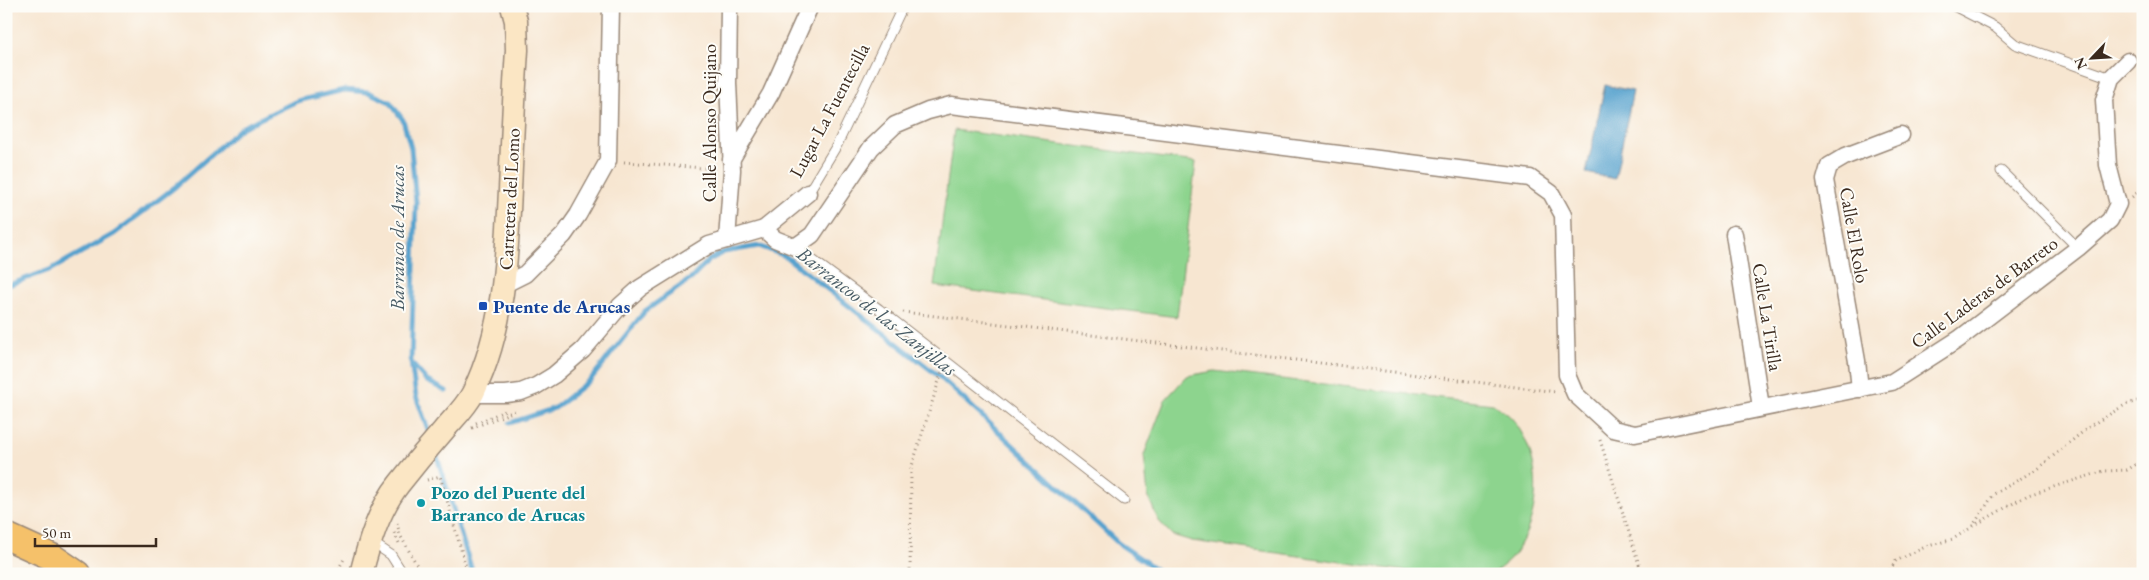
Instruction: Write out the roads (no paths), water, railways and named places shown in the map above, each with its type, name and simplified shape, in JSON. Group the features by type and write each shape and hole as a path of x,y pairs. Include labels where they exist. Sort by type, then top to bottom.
{"main road":[{"name":"Carretera del Lomo","path":"370,541 388,500 398,485 466,424 473,394 488,355 504,284 517,50 515,11"},
{"path":"6,536 52,557 77,574"},
{"path":"361,574 370,541"}],"street":[{"path":"504,284 525,274 564,235 578,216 608,161 611,6"},
{"name":"Calle Alonso Quijano","path":"728,240 731,165 728,83 729,6"},
{"path":"731,165 771,93 810,6"},
{"name":"Calle Laderas de Barreto","path":"795,247 812,235 871,148 895,125 928,111 951,105 1530,178 1551,193 1563,215 1567,375 1575,394 1613,430 1636,434 1761,407 1892,382 1960,339 2078,248 2110,220 2118,204 2108,165 2104,100 2111,78 2128,61"},
{"name":"Calle El Rolo","path":"1860,389 1857,361 1825,180 1829,166 1846,156 1902,135"},
{"name":"Lugar La Fuentecilla","path":"473,394 522,392 536,386 583,350 620,306 640,288 702,249 764,229 808,193"},
{"path":"764,229 776,239 795,247"},
{"name":"Calle La Tirilla","path":"1734,234 1761,407"}],"lane":[{"name":"Lugar La Fuentecilla","path":"808,193 837,145 903,6"},
{"path":"1954,6 1995,27 2015,44 2111,78"},
{"path":"2001,171 2078,248"},
{"path":"795,247 880,309 1124,500"},
{"path":"370,541 392,555 403,574"}],"water":[{"path":"1605,85 1633,91 1615,179 1586,173"}],"waterway":[{"name":"Barranco de Arucas","path":"6,286 52,269 114,234 175,187 241,128 297,101 344,90 368,92 390,102 403,120 411,148 416,202 411,362 416,396 430,435"},
{"name":"Barrancoo de las Zanjillas","path":"510,423 555,408 591,379 645,311 692,278 709,260 724,252 759,246 785,256 940,377 1118,543 1163,574"},
{"name":"Barrancoo de las Zanjillas","path":"412,364 427,381 446,391"},
{"name":"Barranco de Arucas","path":"435,450 473,574"}],"place":[{"name":"Puente de Arucas","path":"483,306"},
{"name":"Pozo del Puente del Barranco de Arucas","path":"421,503"}]}
